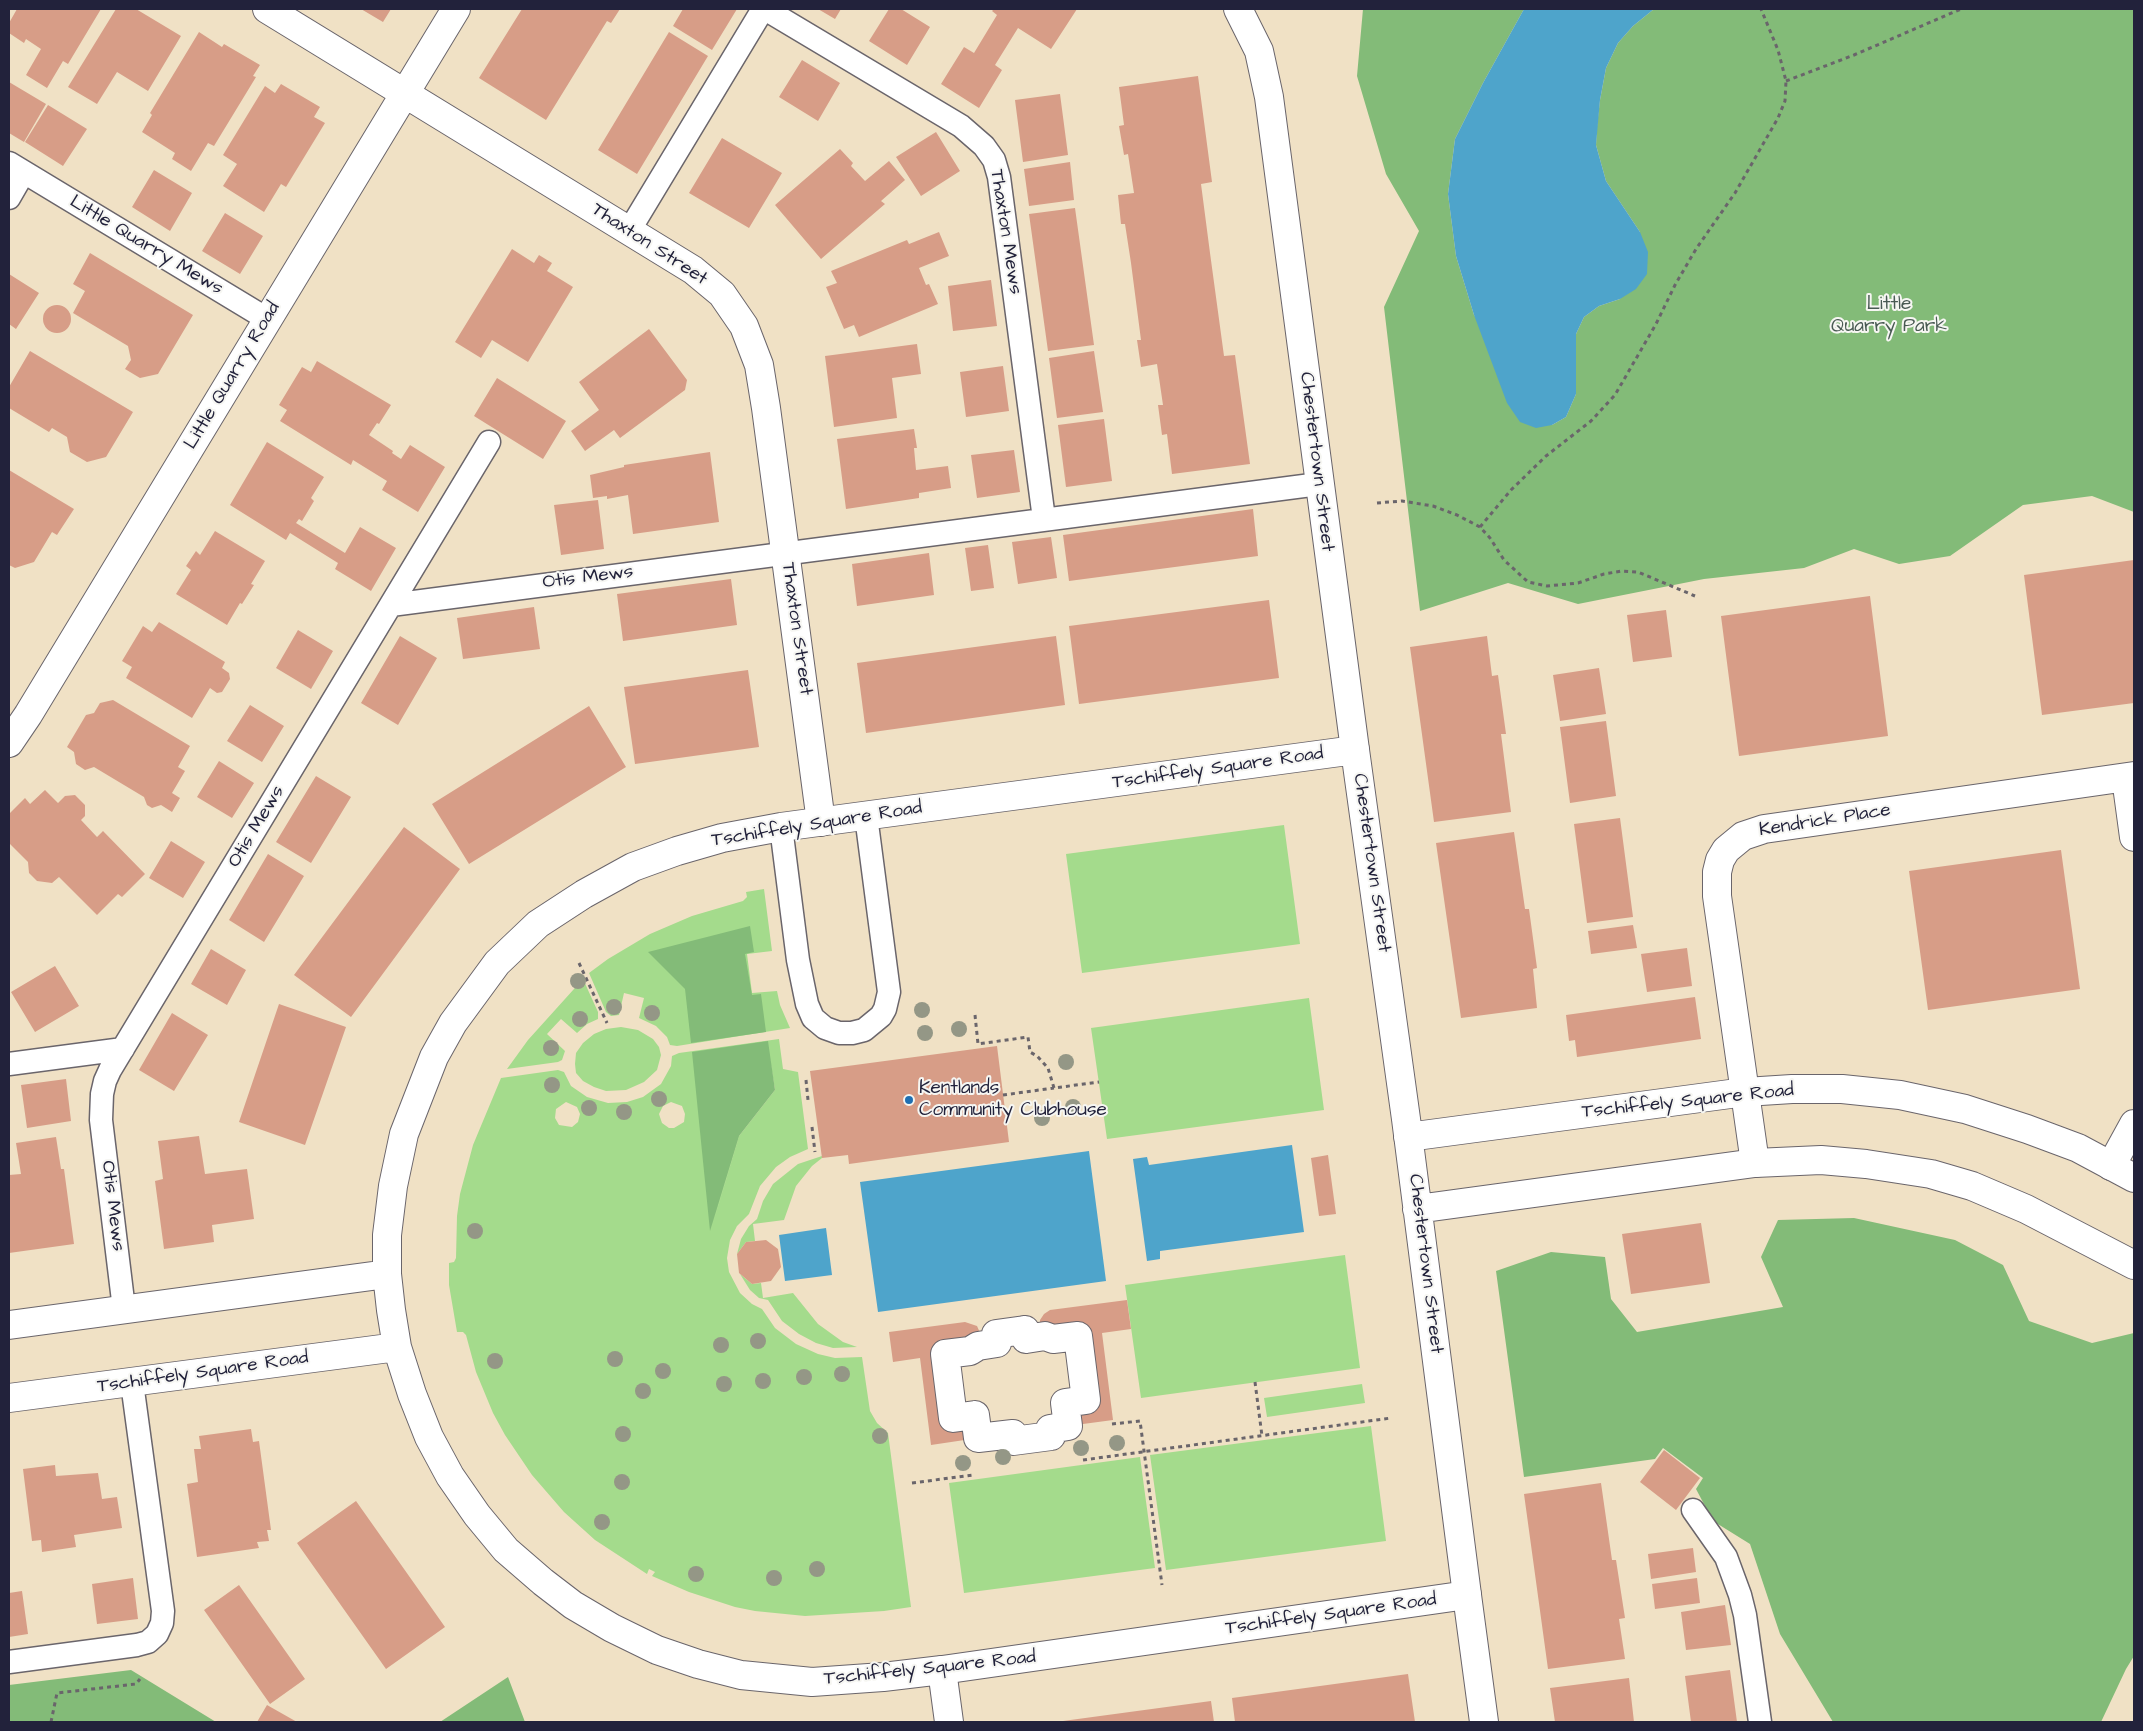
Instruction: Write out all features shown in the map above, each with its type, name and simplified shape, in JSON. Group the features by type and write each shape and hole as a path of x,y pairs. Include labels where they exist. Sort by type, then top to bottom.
{"street":[{"name":"Thaxton Street","path":"267,9 693,270 722,294 744,326 760,374 786,553 821,822"},
{"name":"Little Quarry Road","path":"9,743 33,707 456,9"},
{"name":"Chestertown Street","path":"1238,9 1259,51 1269,97 1484,1722"},
{"name":"Tschiffely Square Road","path":"1355,750 781,827 722,838 677,851 634,867 584,894 538,924 497,963 453,1023 434,1057 404,1134 393,1186 387,1235 387,1274 397,1346 412,1394 429,1438 450,1476 477,1515 506,1550 572,1605 612,1628 657,1650 698,1664 741,1675 812,1682 883,1677 1467,1595"},
{"name":"Kendrick Place","path":"1756,1163 1717,896 1717,872 1720,860 1726,850 1735,842 1753,832 1764,829 2130,777 2134,837"},
{"name":"Tschiffely Square Road","path":"1408,1137 1745,1092 1792,1089 1842,1089 1900,1095 1965,1109 2078,1148 2123,1172"},
{"path":"2123,1172 2134,1124"},
{"path":"1417,1209 1756,1163 1822,1160 1866,1164 1931,1174 1972,1186 2026,1208 2134,1265"},
{"path":"9,1325 387,1274"},
{"path":"1025,1330 1026,1339 1045,1336 1053,1339 1078,1336 1086,1400 1065,1403 1068,1426 1050,1429 1051,1436 1013,1441 1013,1434 978,1438 975,1415 953,1418 945,1354 970,1351 978,1346 998,1343 996,1334 1025,1330"},
{"name":"Tschiffely Square Road","path":"9,1398 397,1346"},
{"path":"942,1670 949,1722"}],"lane":[{"name":"Thaxton Mews","path":"629,231 764,9 961,126 984,146 994,160 999,177 1044,520"},
{"name":"Little Quarry Mews","path":"9,198 16,168 268,320"},
{"name":"Otis Mews","path":"124,1309 101,1113 105,1081 489,442"},
{"path":"786,553 1319,484"},
{"name":"Otis Mews","path":"391,605 786,553"},
{"path":"781,827 798,960 806,1004 813,1018 825,1028 839,1033 852,1034 864,1030 881,1016 886,1009 889,992 866,816"},
{"path":"9,1064 123,1049"},
{"path":"9,1662 137,1645 148,1642 157,1634 162,1623 163,1611 132,1382"},
{"path":"1693,1510 1726,1557 1740,1595 1745,1615 1760,1722"}],"path":[{"path":"1480,527 1511,490 1546,456 1591,421 1616,395 1696,249 1735,193 1778,118 1785,101 1786,81 1778,50 1761,9"},
{"path":"1786,81 1854,55 1961,9"},
{"path":"1377,503 1402,501 1434,506 1480,527 1490,538 1504,560 1528,582 1547,586 1578,583 1604,574 1622,571 1638,572 1694,596"},
{"path":"579,963 607,1023"},
{"path":"974,1014 978,1044 1028,1037 1030,1052 1037,1056 1048,1068 1054,1088"},
{"path":"806,1080 808,1100"},
{"path":"1003,1095 1099,1082"},
{"path":"812,1127 815,1152"},
{"path":"1255,1382 1262,1436"},
{"path":"1076,1461 1391,1418"},
{"path":"1144,1452 1162,1585"},
{"path":"912,1483 977,1474"}],"green space":[{"name":"Little Quarry Park","path":"1363,9 1524,9 1483,83 1455,139 1448,194 1456,256 1474,315 1552,425 1566,417 1576,394 1576,334 1584,317 1599,306 1620,299 1640,232 1606,181 1596,145 1597,126 1606,68 1618,43 1633,26 1654,9 2134,9 2134,512 2092,496 2023,505 1950,556 1899,564 1854,549 1804,568 1704,579 1578,604 1508,583 1420,611 1384,307 1419,231 1386,174 1357,76"},
{"path":"1284,825 1300,944 1082,973 1066,854"},
{"path":"764,889 772,951 747,954 752,993 777,991 780,1005 790,1028 677,1046 670,1045 667,1037 656,1026 639,1018 644,998 624,993 619,1015 611,1016 606,1012 589,973 608,959 650,934 692,916 743,901 747,897 746,892"},
{"path":"750,926 754,952 745,954 752,995 761,994 766,1032 691,1043 685,989 648,952"},
{"path":"583,979 598,1012 598,1019 587,1024 577,1033 561,1019 547,1034 565,1051 562,1060 507,1069 528,1040"},
{"path":"1309,998 1324,1110 1107,1139 1091,1028"},
{"path":"621,1027 638,1030 653,1039 659,1047 661,1055 657,1070 644,1082 626,1090 606,1091 583,1081 576,1073 575,1064 576,1053 583,1043 594,1034 606,1029"},
{"path":"779,1039 783,1069 798,1072 808,1149 790,1157 776,1167 760,1186 749,1214 737,1226 730,1240 727,1258 729,1272 740,1293 752,1304 762,1309 775,1328 796,1344 818,1354 835,1358 862,1357 870,1411 877,1423 888,1433 911,1607 884,1611 805,1616 755,1611 735,1607 689,1592 652,1576 655,1572 649,1569 647,1574 595,1540 564,1512 532,1475 505,1435 493,1413 476,1372 466,1335 463,1332 457,1332 449,1285 449,1263 454,1262 456,1258 457,1216 460,1194 473,1145 501,1078 558,1070 564,1072 571,1086 587,1097 608,1103 627,1102 643,1097 661,1084 671,1066 672,1056 679,1053","holes":["767,1041 775,1090 739,1136 711,1230","566,1102 577,1107 580,1114 578,1122 572,1127 559,1125 555,1118 556,1109","671,1102 682,1106 685,1114 684,1122 674,1128 669,1128 662,1123 659,1114 663,1106"]},
{"path":"768,1041 775,1090 739,1136 710,1231 692,1052"},
{"path":"822,1156 796,1186 784,1220 753,1224 755,1241 746,1242 737,1254 741,1239 749,1226 757,1219 763,1201 773,1184 798,1164"},
{"path":"1854,1218 1955,1240 2003,1265 2029,1321 2092,1343 2134,1333 2134,1656 2101,1722 1833,1722 1780,1634 1750,1544 1713,1521 1696,1489 1703,1478 1663,1448 1655,1459 1524,1477 1496,1271 1551,1252 1605,1257 1611,1299 1637,1332 1783,1307 1761,1257 1778,1220"},
{"path":"1345,1255 1360,1368 1141,1398 1125,1285"},
{"path":"740,1274 752,1284 761,1283 763,1298 793,1293 818,1324 843,1342 857,1347 833,1348 816,1343 799,1334 782,1321 768,1300 759,1298 750,1290"},
{"path":"1362,1384 1365,1403 1267,1417 1264,1398"},
{"path":"1371,1426 1386,1541 1166,1570 1150,1455"},
{"path":"1140,1457 1155,1568 964,1593 949,1483"},
{"path":"131,1670 216,1722 9,1722 9,1685"},
{"path":"508,1677 525,1722 440,1722"}],"water":[{"path":"1524,9 1654,9 1633,26 1618,43 1606,68 1600,100 1596,145 1606,181 1640,232 1648,252 1647,274 1636,289 1620,299 1599,306 1584,317 1576,334 1576,394 1566,417 1552,425 1536,428 1520,422 1507,403 1474,315 1456,256 1448,194 1455,139 1483,83"},
{"path":"1292,1145 1304,1232 1160,1251 1160,1259 1147,1261 1133,1159 1147,1157 1149,1165"},
{"path":"1089,1151 1106,1281 878,1312 860,1182"},
{"path":"826,1228 832,1275 785,1281 779,1235"}],"building":[{"path":"17,9 101,9 68,64 63,61 47,88 26,75 41,49 26,39 24,43 9,33 9,23"},
{"path":"116,9 136,9 181,36 148,91 117,72 97,104 68,87"},
{"path":"361,9 391,9 383,22"},
{"path":"522,9 620,9 611,23 607,21 546,120 479,78"},
{"path":"683,9 737,9 712,50 673,26"},
{"path":"818,9 841,9 835,19"},
{"path":"889,9 901,9 930,27 907,65 869,41"},
{"path":"994,9 1077,9 1051,49 1018,28 995,65 1002,70 979,108 941,84 964,47 974,53 997,15 992,11"},
{"path":"199,32 222,47 224,44 260,65 253,76 256,77 214,146 208,143 191,171 172,159 175,153 142,132 152,115 150,113"},
{"path":"669,32 708,56 637,174 598,150"},
{"path":"802,60 840,83 818,121 779,97"},
{"path":"1198,76 1212,182 1201,184 1210,253 1224,356 1235,355 1250,464 1172,474 1167,434 1162,435 1158,405 1163,405 1157,364 1141,367 1137,340 1141,340 1131,263 1125,224 1121,224 1118,195 1134,193 1128,154 1124,155 1119,126 1124,125 1119,87"},
{"path":"9,82 46,104 24,142 9,133"},
{"path":"281,84 320,107 314,117 325,123 286,187 281,184 264,212 223,186 237,164 223,155 265,86 275,93"},
{"path":"1060,94 1068,155 1023,162 1015,100"},
{"path":"48,105 87,129 63,166 25,142"},
{"path":"936,132 960,171 921,196 896,157"},
{"path":"722,138 782,173 749,228 689,193"},
{"path":"840,149 853,163 851,166 865,181 889,161 905,180 881,201 885,204 821,259 775,205"},
{"path":"1070,162 1074,200 1029,206 1024,169"},
{"path":"154,170 192,193 170,231 132,207"},
{"path":"1075,208 1094,345 1048,351 1029,214"},
{"path":"225,213 263,236 240,274 202,251"},
{"path":"939,232 949,256 919,268 926,285 929,284 938,304 859,337 854,325 844,329 826,287 837,283 831,271 907,240 909,244"},
{"path":"512,249 534,263 539,255 552,263 547,271 573,287 528,362 492,340 481,358 455,342"},
{"path":"90,253 193,315 158,374 140,378 125,369 131,360 128,346 73,313 85,291 73,284"},
{"path":"9,274 39,293 16,329 9,324"},
{"path":"991,280 997,326 953,331 948,286"},
{"path":"57,305 67,309 71,319 67,329 57,333 47,329 43,319 47,309"},
{"path":"649,329 687,380 685,390 620,438 614,430 585,451 571,431 599,410 579,382"},
{"path":"917,344 921,374 892,378 897,418 834,427 825,356"},
{"path":"30,351 133,412 106,457 87,462 70,452 67,437 52,428 49,432 9,408 9,387"},
{"path":"1094,351 1103,412 1057,418 1049,358"},
{"path":"317,361 391,405 379,424 377,423 369,435 393,451 392,453 401,459 410,445 445,467 418,512 382,490 387,481 353,460 351,465 280,421 287,410 279,405 302,367 311,372"},
{"path":"1003,366 1009,411 966,417 960,372"},
{"path":"497,378 566,421 543,459 474,416"},
{"path":"1104,419 1112,481 1066,487 1058,425"},
{"path":"914,429 917,448 914,448 916,470 948,466 951,488 919,493 919,498 846,509 837,439"},
{"path":"267,442 324,477 311,498 314,501 302,521 299,519 296,523 345,553 360,527 396,548 371,591 335,569 338,563 290,533 286,540 230,505"},
{"path":"1014,450 1020,492 977,498 971,455"},
{"path":"710,452 719,522 633,534 628,495 607,499 607,496 593,498 590,475 624,467 624,465"},
{"path":"9,470 74,509 57,535 52,532 34,562 15,568 9,565"},
{"path":"598,500 604,549 561,555 554,505"},
{"path":"1253,509 1258,556 1069,581 1063,535"},
{"path":"215,531 265,561 251,584 254,585 242,604 240,603 227,625 176,594 191,570 186,566 196,551 200,555"},
{"path":"1051,537 1057,578 1018,584 1012,542"},
{"path":"988,545 994,588 971,591 965,548"},
{"path":"929,553 934,595 857,606 852,564"},
{"path":"2134,560 2134,703 2042,715 2024,575"},
{"path":"731,579 737,625 623,641 617,594"},
{"path":"1870,596 1888,736 1739,756 1721,616"},
{"path":"1269,600 1279,678 1079,704 1069,626"},
{"path":"534,607 540,649 463,659 457,618"},
{"path":"1666,610 1672,657 1633,662 1627,615"},
{"path":"159,622 225,662 222,668 229,673 230,679 222,692 217,693 210,688 192,718 126,678 132,667 122,661 143,626 152,632"},
{"path":"298,630 333,651 311,689 276,668"},
{"path":"400,636 437,658 398,725 361,703"},
{"path":"1056,636 1065,705 866,733 857,663"},
{"path":"1487,636 1492,676 1498,675 1506,734 1501,734 1511,812 1434,822 1410,647"},
{"path":"1599,668 1606,714 1560,721 1553,675"},
{"path":"748,670 759,747 635,764 624,687"},
{"path":"113,700 190,746 178,767 185,771 172,793 180,798 172,812 161,805 152,808 147,805 144,797 94,767 85,770 76,764 74,752 67,747 86,715 94,713 100,703"},
{"path":"250,705 284,726 262,762 227,741"},
{"path":"589,706 626,767 469,864 432,804"},
{"path":"1606,721 1616,796 1570,803 1560,727"},
{"path":"219,761 254,783 232,818 197,797"},
{"path":"316,776 351,797 311,863 276,842"},
{"path":"45,790 58,803 65,796 75,795 85,805 85,816 81,820 97,837 103,831 145,874 122,897 118,894 97,915 59,877 52,883 37,881 29,873 28,862 9,843 9,814 25,798 30,804"},
{"path":"1620,818 1633,917 1587,923 1574,824"},
{"path":"404,827 460,869 351,1017 294,975"},
{"path":"1514,832 1525,909 1529,909 1537,968 1533,969 1537,1008 1461,1018 1436,843"},
{"path":"171,841 205,862 183,898 149,878"},
{"path":"2061,850 2080,989 1928,1010 1909,871"},
{"path":"268,854 304,876 264,942 229,920"},
{"path":"1633,925 1637,948 1591,954 1588,931"},
{"path":"1687,948 1692,986 1647,992 1641,954"},
{"path":"211,949 246,970 227,1005 191,984"},
{"path":"55,966 79,1006 35,1032 11,992"},
{"path":"1695,997 1701,1039 1577,1057 1575,1040 1569,1041 1566,1015"},
{"path":"279,1004 346,1027 305,1145 239,1122"},
{"path":"172,1013 208,1035 174,1091 139,1070"},
{"name":"Kentlands Community Clubhouse","path":"997,1046 1009,1142 849,1164 848,1155 822,1158 810,1071"},
{"path":"66,1079 71,1121 27,1128 21,1085"},
{"path":"199,1136 205,1174 247,1169 254,1219 212,1225 214,1242 164,1249 155,1181 163,1179 158,1141"},
{"path":"56,1137 61,1169 64,1169 74,1244 9,1253 9,1175 21,1174 16,1143"},
{"path":"1328,1155 1336,1214 1319,1216 1311,1158"},
{"path":"1701,1223 1710,1283 1631,1294 1622,1234"},
{"path":"766,1240 778,1249 781,1267 771,1281 752,1284 739,1273 737,1254 746,1242"},
{"path":"1127,1300 1131,1329 1102,1333 1113,1420 1068,1426 1086,1400 1081,1359 1040,1324 1040,1320 1050,1310"},
{"path":"965,1322 977,1326 981,1335 945,1354 978,1438 931,1445 920,1358 893,1362 889,1332"},
{"path":"251,1429 253,1442 259,1441 271,1530 267,1530 269,1541 257,1542 259,1548 197,1557 187,1484 198,1482 194,1449 201,1449 199,1436"},
{"path":"1664,1450 1700,1478 1676,1510 1640,1482"},
{"path":"55,1465 56,1476 98,1473 102,1499 117,1497 122,1528 74,1535 76,1547 42,1552 41,1540 32,1541 23,1469"},
{"path":"1601,1483 1612,1560 1616,1560 1625,1618 1619,1619 1625,1659 1548,1669 1524,1494"},
{"path":"356,1501 445,1627 386,1669 297,1543"},
{"path":"1693,1548 1696,1572 1651,1579 1648,1554"},
{"path":"133,1578 138,1619 97,1624 92,1584"},
{"path":"1697,1578 1700,1603 1655,1609 1652,1584"},
{"path":"239,1585 305,1679 270,1704 204,1610"},
{"path":"22,1591 28,1634 9,1637 9,1593"},
{"path":"1725,1605 1731,1645 1686,1650 1681,1612"},
{"path":"1730,1670 1737,1722 1691,1722 1685,1676"},
{"path":"1408,1674 1415,1722 1235,1722 1232,1698"},
{"path":"1629,1678 1634,1722 1555,1722 1550,1688"},
{"path":"1211,1701 1214,1722 1063,1722 1063,1721"},
{"path":"267,1705 297,1722 257,1722"}],"place":[{"name":"Kentlands Community Clubhouse","path":"909,1100"}]}
